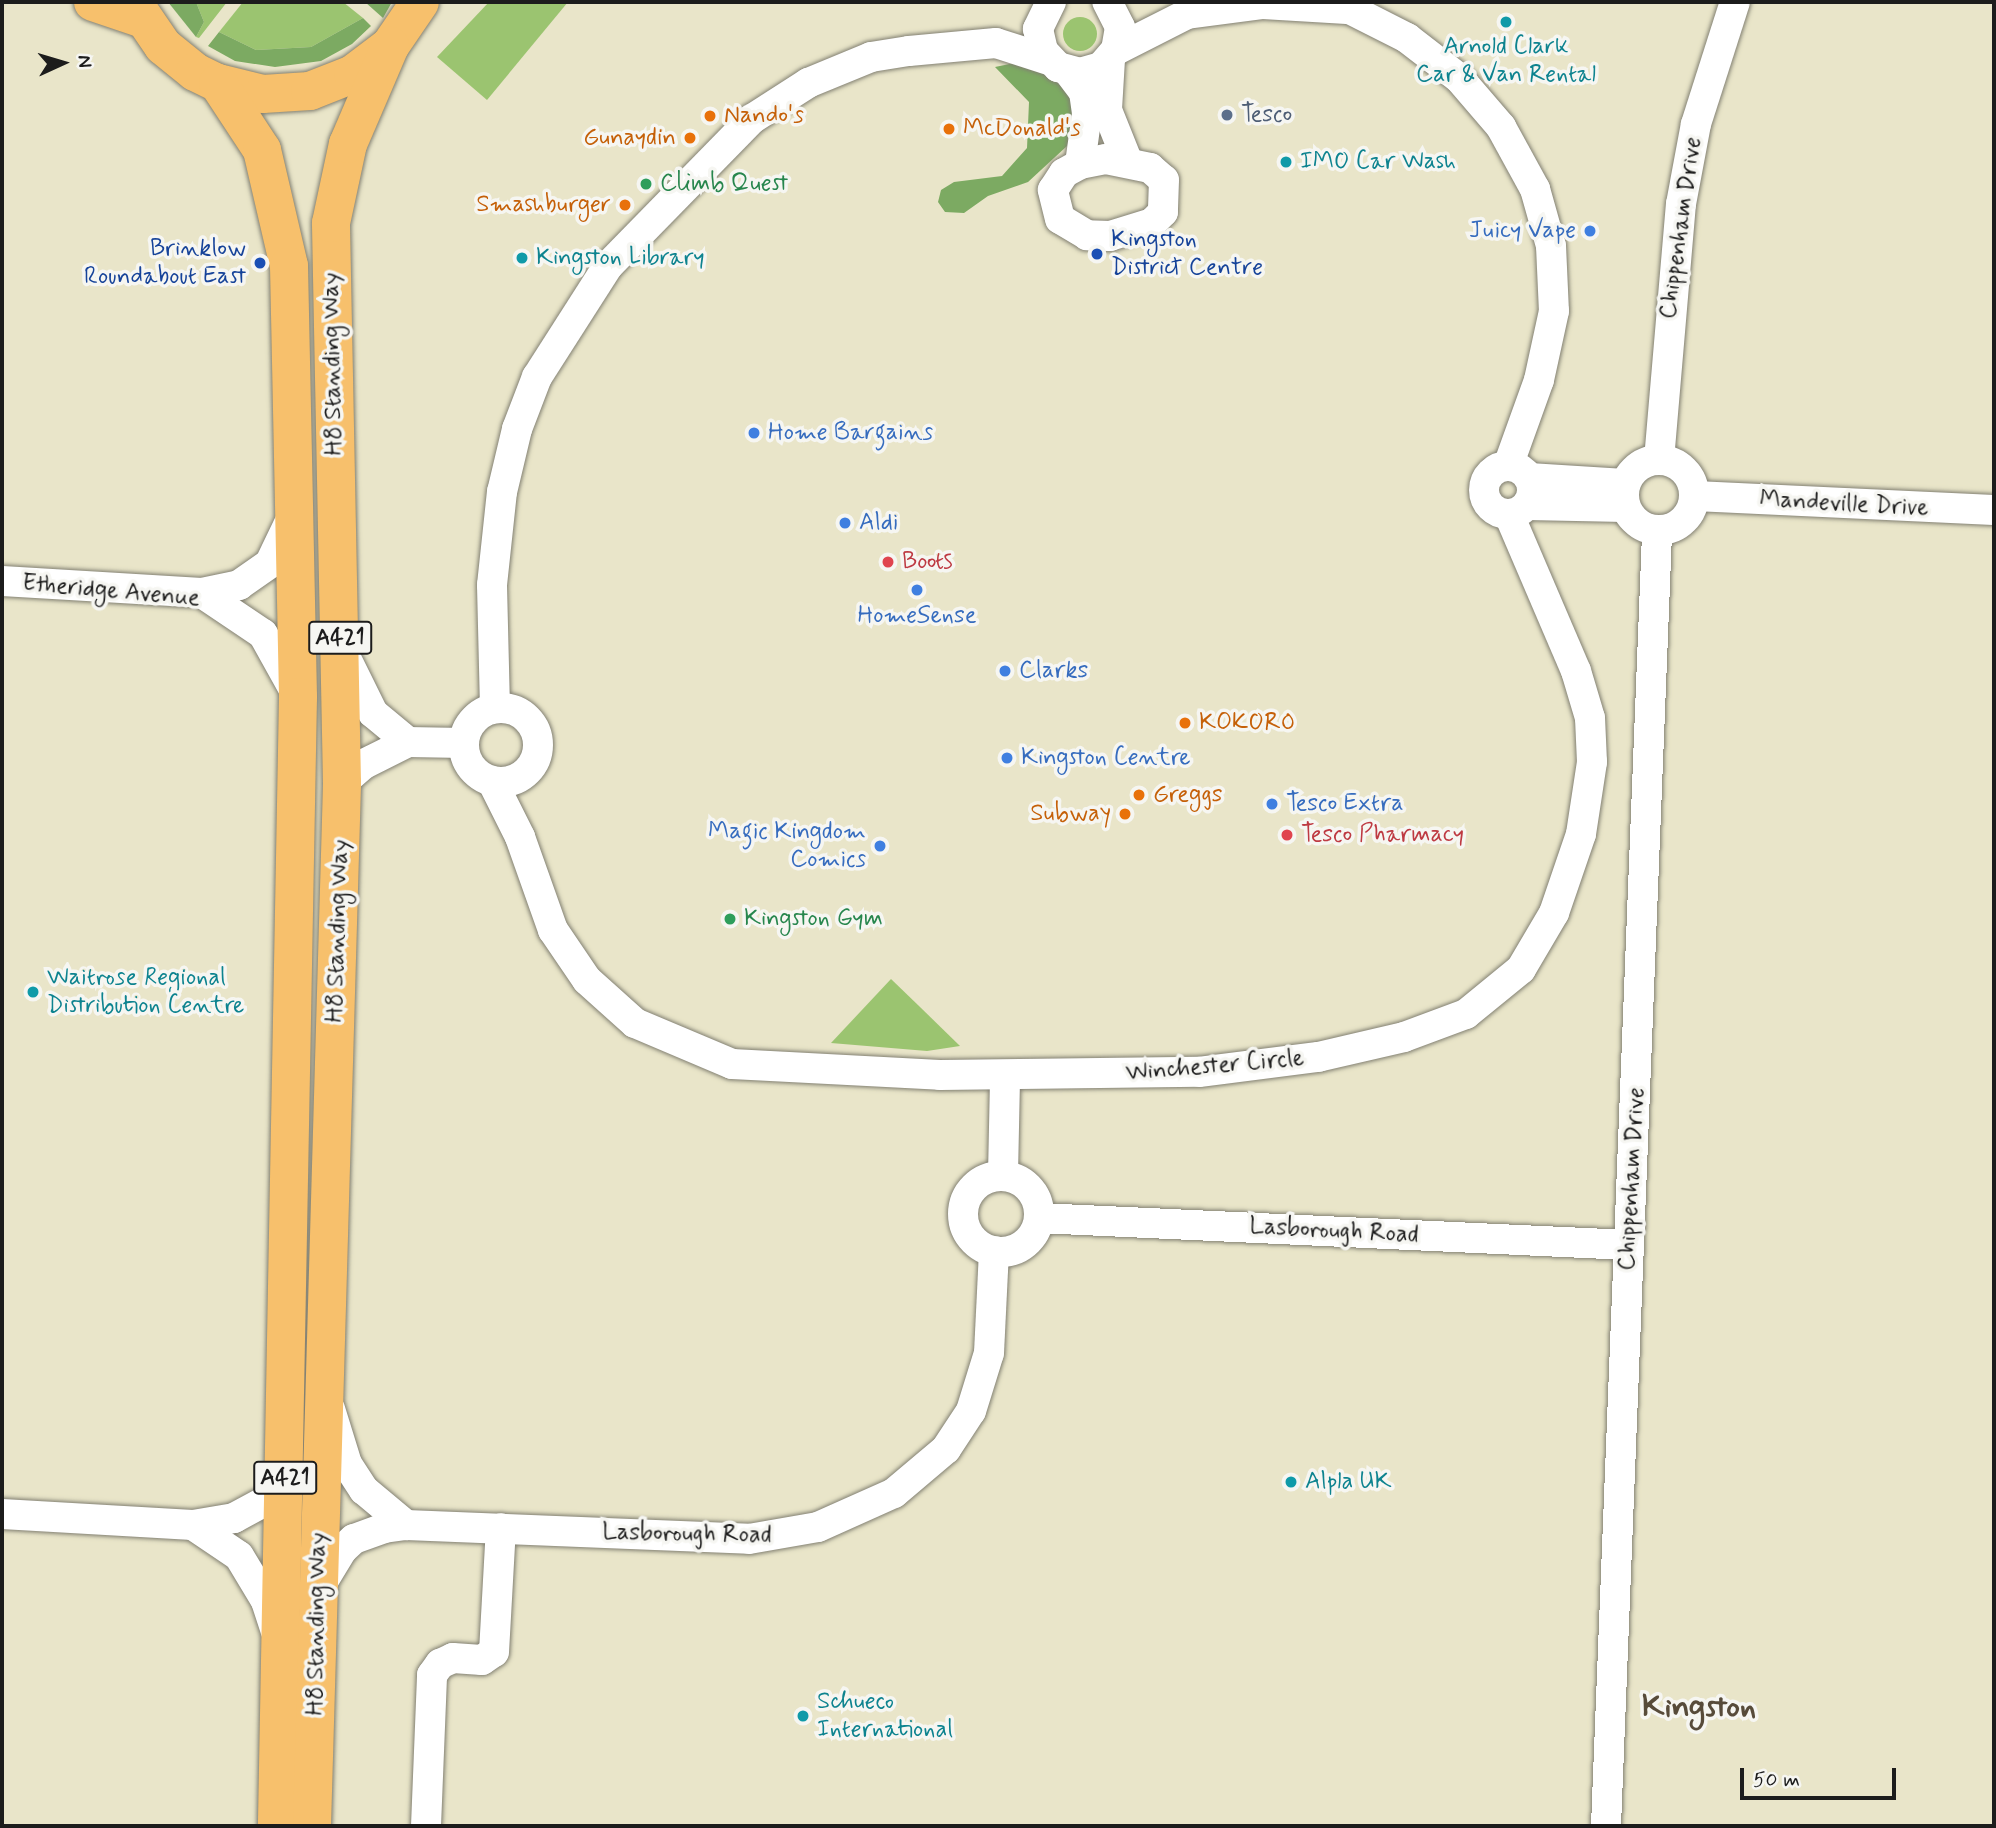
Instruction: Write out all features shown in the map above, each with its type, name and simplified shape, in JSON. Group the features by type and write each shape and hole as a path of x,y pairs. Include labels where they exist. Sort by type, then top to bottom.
{"highway":[{"path":"93,2 145,22 206,77 263,94 310,91 353,74 390,46 422,4"},
{"name":"H8 Standing Way","path":"312,1826 342,783 331,223 348,144 390,46"},
{"name":"H8 Standing Way","path":"206,77 262,150 289,266 298,697 277,1826"}],"street":[{"path":"1107,2 1120,27 1105,78 1107,110 1126,160"},
{"name":"Chippenham Drive","path":"1659,460 1681,204 1702,101 1735,2"},
{"path":"495,708 492,585 502,492 517,429 537,377 608,266 752,119 808,83 871,57 996,43 1059,66 1091,71 1113,55 1187,14 1263,4 1342,5 1407,38 1459,78 1501,127 1535,189 1551,246 1555,311 1518,491 1625,496"},
{"path":"996,43 1046,10"},
{"path":"1046,10 1039,40 1084,92 1087,114 1080,164"},
{"path":"1126,160 1150,168 1164,180 1163,212 1134,232 1110,236 1071,228 1060,219 1053,204 1053,190 1064,173 1080,164 1126,160"},
{"path":"1659,460 1681,467 1695,496 1686,519 1667,531 1657,531 1637,524 1625,496 1634,469 1659,460"},
{"name":"Winchester Circle","path":"492,781 520,838 553,930 587,979 635,1023 732,1064 1005,1076 1199,1072 1318,1057 1404,1037 1466,1013 1521,969 1539,942 1571,873 1592,762 1590,718 1518,491"},
{"name":"Mandeville Drive","path":"1695,496 1994,510"},
{"path":"202,593 239,585 270,563 293,514"},
{"name":"Chippenham Drive","path":"1606,1826 1657,531"},
{"name":"Etheridge Avenue","path":"2,581 202,593 263,634 298,697"},
{"path":"340,636 349,669 367,704 408,742"},
{"path":"495,708 519,712 535,729 538,752 526,773 505,782 492,781 471,768 464,743 473,720 495,708"},
{"path":"342,783 364,764 408,742 464,743"},
{"name":"Winchester Circle","path":"520,838 526,773"},
{"path":"1003,1175 1005,1076"},
{"path":"1003,1175 1026,1184 1034,1194 1039,1218 1031,1238 1016,1249 994,1251 972,1240 963,1220 964,1205 973,1187 1003,1175"},
{"name":"Lasborough Road","path":"1039,1218 1628,1245"},
{"name":"Lasborough Road","path":"318,1588 333,1561 354,1539 406,1525 749,1539 818,1527 894,1493 946,1449 971,1411 989,1353 994,1251"},
{"path":"323,1387 347,1464 364,1490 406,1525"},
{"path":"2,1514 193,1525 234,1518 284,1491"},
{"path":"193,1525 239,1556 256,1581 282,1654"},
{"path":"426,1826 432,1675 440,1664 453,1658 482,1660 494,1652 501,1528"}],"green space":[{"path":"168,2 196,2 204,22 196,37"},
{"path":"196,2 227,2 199,38 196,37 204,22"},
{"path":"243,2 343,2 363,18 311,47 256,50 219,32"},
{"path":"365,2 392,2 383,18"},
{"path":"489,2 568,2 487,100 437,57"},
{"path":"1080,17 1092,22 1097,34 1092,46 1080,51 1068,46 1063,34 1068,22"},
{"path":"363,18 371,26 352,44 321,61 275,67 235,61 208,46 219,32 256,50 311,47"},
{"path":"1019,62 1048,74 1073,97 1074,128 1067,146 1028,182 988,196 964,213 945,212 938,202 941,190 954,182 1002,176 1027,148 1029,102 995,67"},
{"path":"891,979 960,1046 927,1051 831,1043"}],"place":[{"name":"Arnold Clark Car & Van Rental","path":"1506,22"},
{"name":"Tesco","path":"1227,115"},
{"name":"Nando's","path":"710,116"},
{"name":"McDonald's","path":"949,129"},
{"name":"Gunaydin","path":"690,138"},
{"name":"IMO Car Wash","path":"1286,162"},
{"name":"Climb Quest","path":"646,184"},
{"name":"Smashburger","path":"625,205"},
{"name":"Juicy Vape","path":"1590,231"},
{"name":"Kingston District Centre","path":"1097,254"},
{"name":"Kingston Library","path":"522,258"},
{"name":"Brinklow Roundabout East","path":"260,263"},
{"name":"Home Bargains","path":"754,433"},
{"name":"Aldi","path":"845,523"},
{"name":"Boots","path":"888,562"},
{"name":"HomeSense","path":"917,590"},
{"name":"Clarks","path":"1005,671"},
{"name":"KOKORO","path":"1185,723"},
{"name":"Kingston Centre","path":"1007,758"},
{"name":"Greggs","path":"1139,795"},
{"name":"Tesco Extra","path":"1272,804"},
{"name":"Subway","path":"1125,814"},
{"name":"Tesco Pharmacy","path":"1287,835"},
{"name":"Magic Kingdom Comics","path":"880,846"},
{"name":"Kingston Gym","path":"730,919"},
{"name":"Waitrose Regional Distribution Centre","path":"33,992"},
{"name":"Alpla UK","path":"1291,1482"},
{"name":"Schueco International","path":"803,1716"}],"district":[{"name":"Kingston","path":"1699,1707"}]}
